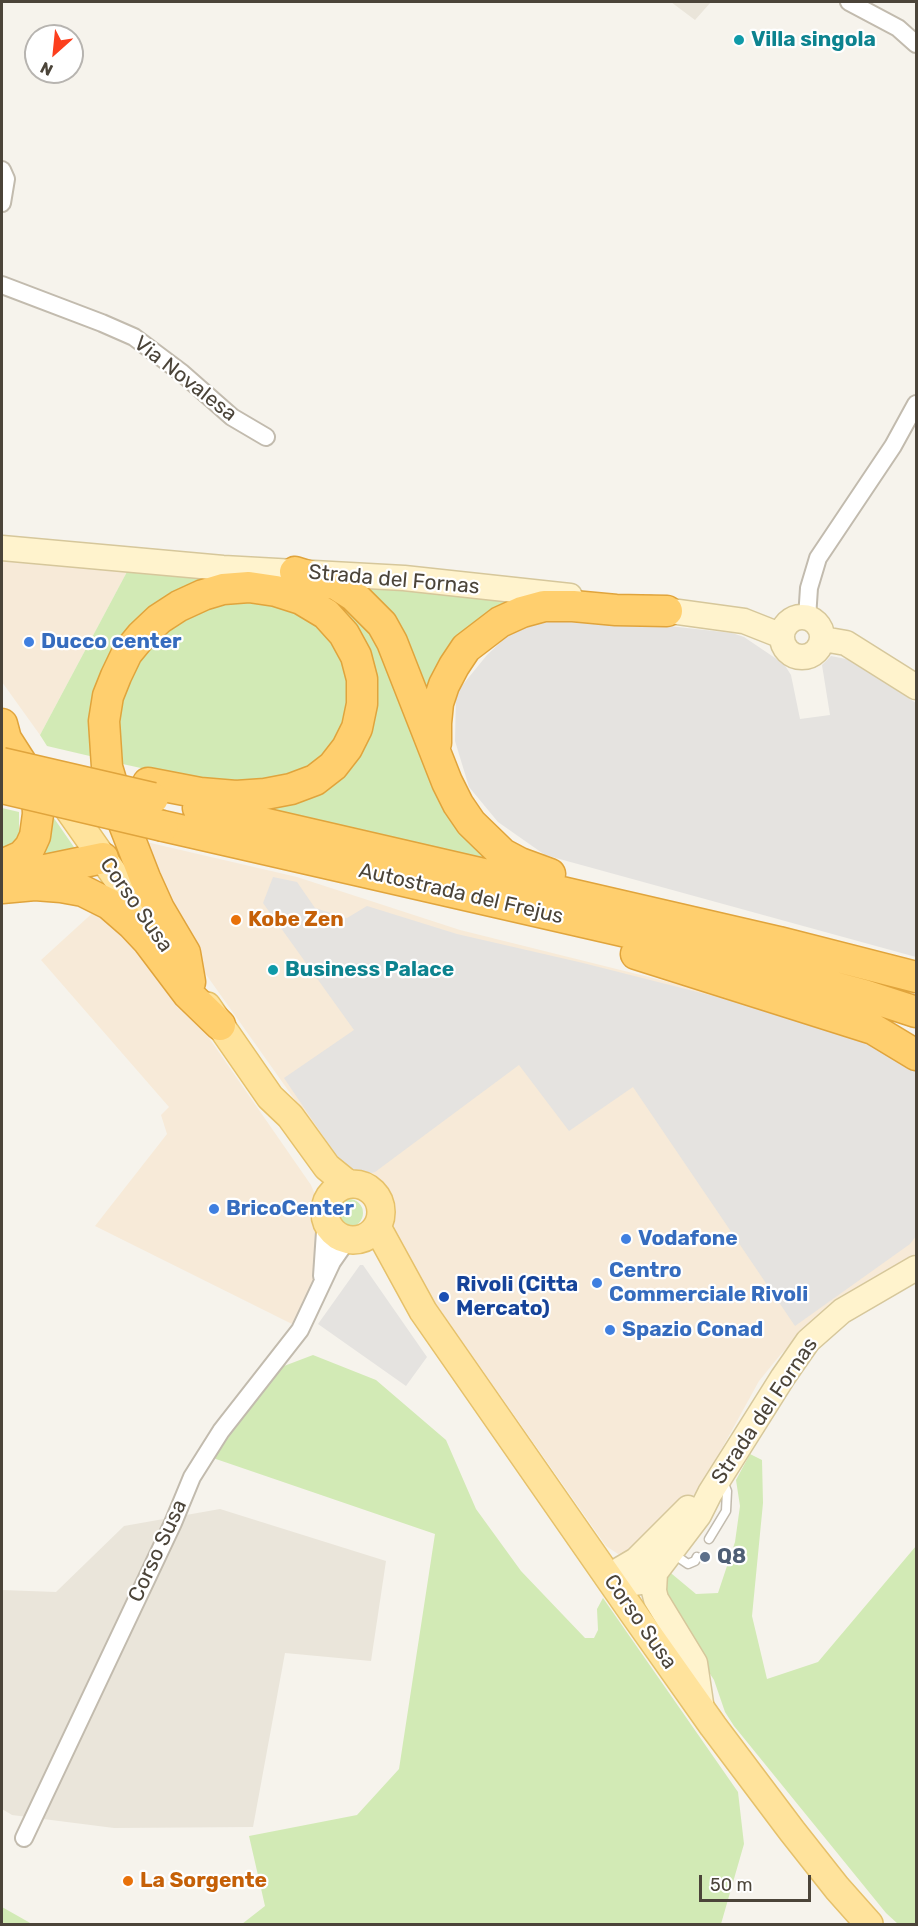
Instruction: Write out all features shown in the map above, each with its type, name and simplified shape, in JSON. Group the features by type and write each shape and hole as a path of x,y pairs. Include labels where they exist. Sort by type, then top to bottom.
{"highway":[{"path":"295,572 337,585 354,596 382,624 393,642 458,804 487,840 520,863 539,871 730,918 779,942"},
{"path":"2,749 151,790 236,796 291,789 315,780 333,766 347,748 357,728 362,704 362,679 356,656 344,634 326,614 301,599 249,587 223,589 195,599 159,619 127,653 116,676 108,696 104,722 107,767 124,824 145,878 159,909 185,953 190,982"},
{"path":"437,755 436,723 438,703 444,685 466,648 500,622 522,612 544,606 667,611"},
{"path":"2,724 6,739 31,778 37,792 38,814 35,836 30,848 22,856 2,865"},
{"name":"Autostrada del Frejus","path":"2,763 151,790 779,942 916,978"},
{"name":"Autostrada del Frejus","path":"2,788 635,934 736,960 916,1012"},
{"path":"2,879 103,858"},
{"path":"2,888 35,885 61,887 83,891 109,904 140,933 188,994 220,1025"},
{"path":"473,896 524,922 606,945 873,1029 916,1055"}],"main road":[{"name":"Corso Susa","path":"2,713 270,1097 290,1116 327,1167 334,1201"},
{"path":"364,1186 376,1196 381,1212 361,1235 334,1231 334,1201 364,1186"},
{"name":"Corso Susa","path":"361,1235 423,1311 702,1710 805,1847 869,1924"}],"street":[{"path":"849,2 898,28 916,44"},
{"path":"2,170 6,179 2,203"},
{"name":"Via Novalesa","path":"2,285 134,337 182,374 231,417 266,437"},
{"path":"807,618 809,588 818,558 893,446 916,404"},
{"name":"Strada del Fornas","path":"2,548 223,568 416,579 581,597 744,621 782,636"},
{"path":"800,617 807,618 817,623 823,639 816,652 804,658 790,654 783,643 782,636 788,623 800,617"},
{"path":"823,639 846,643 916,687"},
{"name":"Corso Susa","path":"322,1282 334,1201"},
{"name":"Corso Susa","path":"24,1838 173,1523 192,1477 221,1431 300,1330 332,1262 361,1235"},
{"name":"Strada del Fornas","path":"607,1577 636,1560 707,1492 808,1341 842,1311 914,1267"},
{"name":"Strada del Fornas","path":"655,1573 699,1515 707,1492"},
{"path":"607,1577 635,1583 655,1573"},
{"path":"655,1573 656,1599 695,1663 702,1710"}],"lane":[{"path":"707,1492 727,1491 726,1511 709,1539"},
{"path":"671,1552 688,1564 695,1561 697,1557"}],"shaded area":[{"path":"671,2 711,2 695,20"},
{"path":"2,558 129,568 40,735 2,682"},
{"path":"569,615 732,633 744,637 784,664 791,675 800,719 830,715 822,665 831,656 851,660 916,703 916,957 545,855 498,822 469,787 455,741 456,693 487,655 520,624"},
{"path":"142,841 297,877 460,930 741,1000 861,1035 916,1065 916,1253 900,1267 813,1323 781,1354 759,1381 699,1490 637,1548 629,1553 618,1554 606,1546 398,1250 387,1223 385,1195 370,1176 351,1173 341,1165 188,949"},
{"path":"273,877 297,882 315,908 347,918 367,906 457,934 737,1002 858,1039 895,1056 916,1072 916,1236 910,1244 795,1326 633,1087 569,1131 519,1065 375,1172 368,1174 350,1170 342,1164 284,1078 354,1030 263,903"},
{"path":"98,908 164,973 311,1185 316,1197 311,1214 319,1249 319,1269 313,1287 294,1325 95,1226 167,1134 161,1115 169,1107 41,960"},
{"path":"360,1265 363,1265 427,1357 406,1386 318,1324"},
{"path":"220,1509 386,1561 371,1661 285,1653 253,1827 114,1828 12,1815 2,1809 2,1590 56,1592 124,1526"}],"green space":[{"path":"129,568 227,576 162,603 94,757 47,746 40,735"},
{"path":"349,582 524,602 429,709"},
{"path":"330,593 376,634 496,862 267,809 309,799 328,788 367,741 326,599"},
{"path":"275,600 332,635 351,685 339,742 302,776 214,784 118,763 118,704 130,671 149,644 178,620 211,604"},
{"path":"2,808 19,812 19,840 2,852"},
{"path":"49,811 76,850 42,858 46,846"},
{"path":"349,1199 359,1203 363,1213 359,1223 349,1227 339,1223 335,1213 339,1203"},
{"path":"313,1355 376,1380 446,1440 476,1509 521,1571 585,1638 594,1638 598,1630 597,1609 603,1598 738,1792 744,1844 721,1924 242,1924 265,1906 249,1836 357,1815 399,1769 435,1534 213,1458 228,1435 284,1366"},
{"path":"750,1454 762,1460 763,1503 752,1616 767,1679 818,1662 916,1546 916,1924 898,1924 886,1913 734,1726 725,1712 714,1680 666,1606 666,1569 696,1594 718,1593 735,1542 740,1506 736,1480"},
{"path":"2,1907 32,1924 2,1924"}],"place":[{"name":"Villa singola","path":"739,40"},
{"name":"Ducco center","path":"29,642"},
{"name":"Kobe Zen","path":"236,920"},
{"name":"Business Palace","path":"273,970"},
{"name":"BricoCenter","path":"214,1209"},
{"name":"Vodafone","path":"626,1239"},
{"name":"Centro Commerciale Rivoli","path":"597,1283"},
{"name":"Rivoli (Citta Mercato)","path":"444,1297"},
{"name":"Spazio Conad","path":"610,1330"},
{"name":"Q8","path":"705,1557"},
{"name":"La Sorgente","path":"128,1881"}]}
